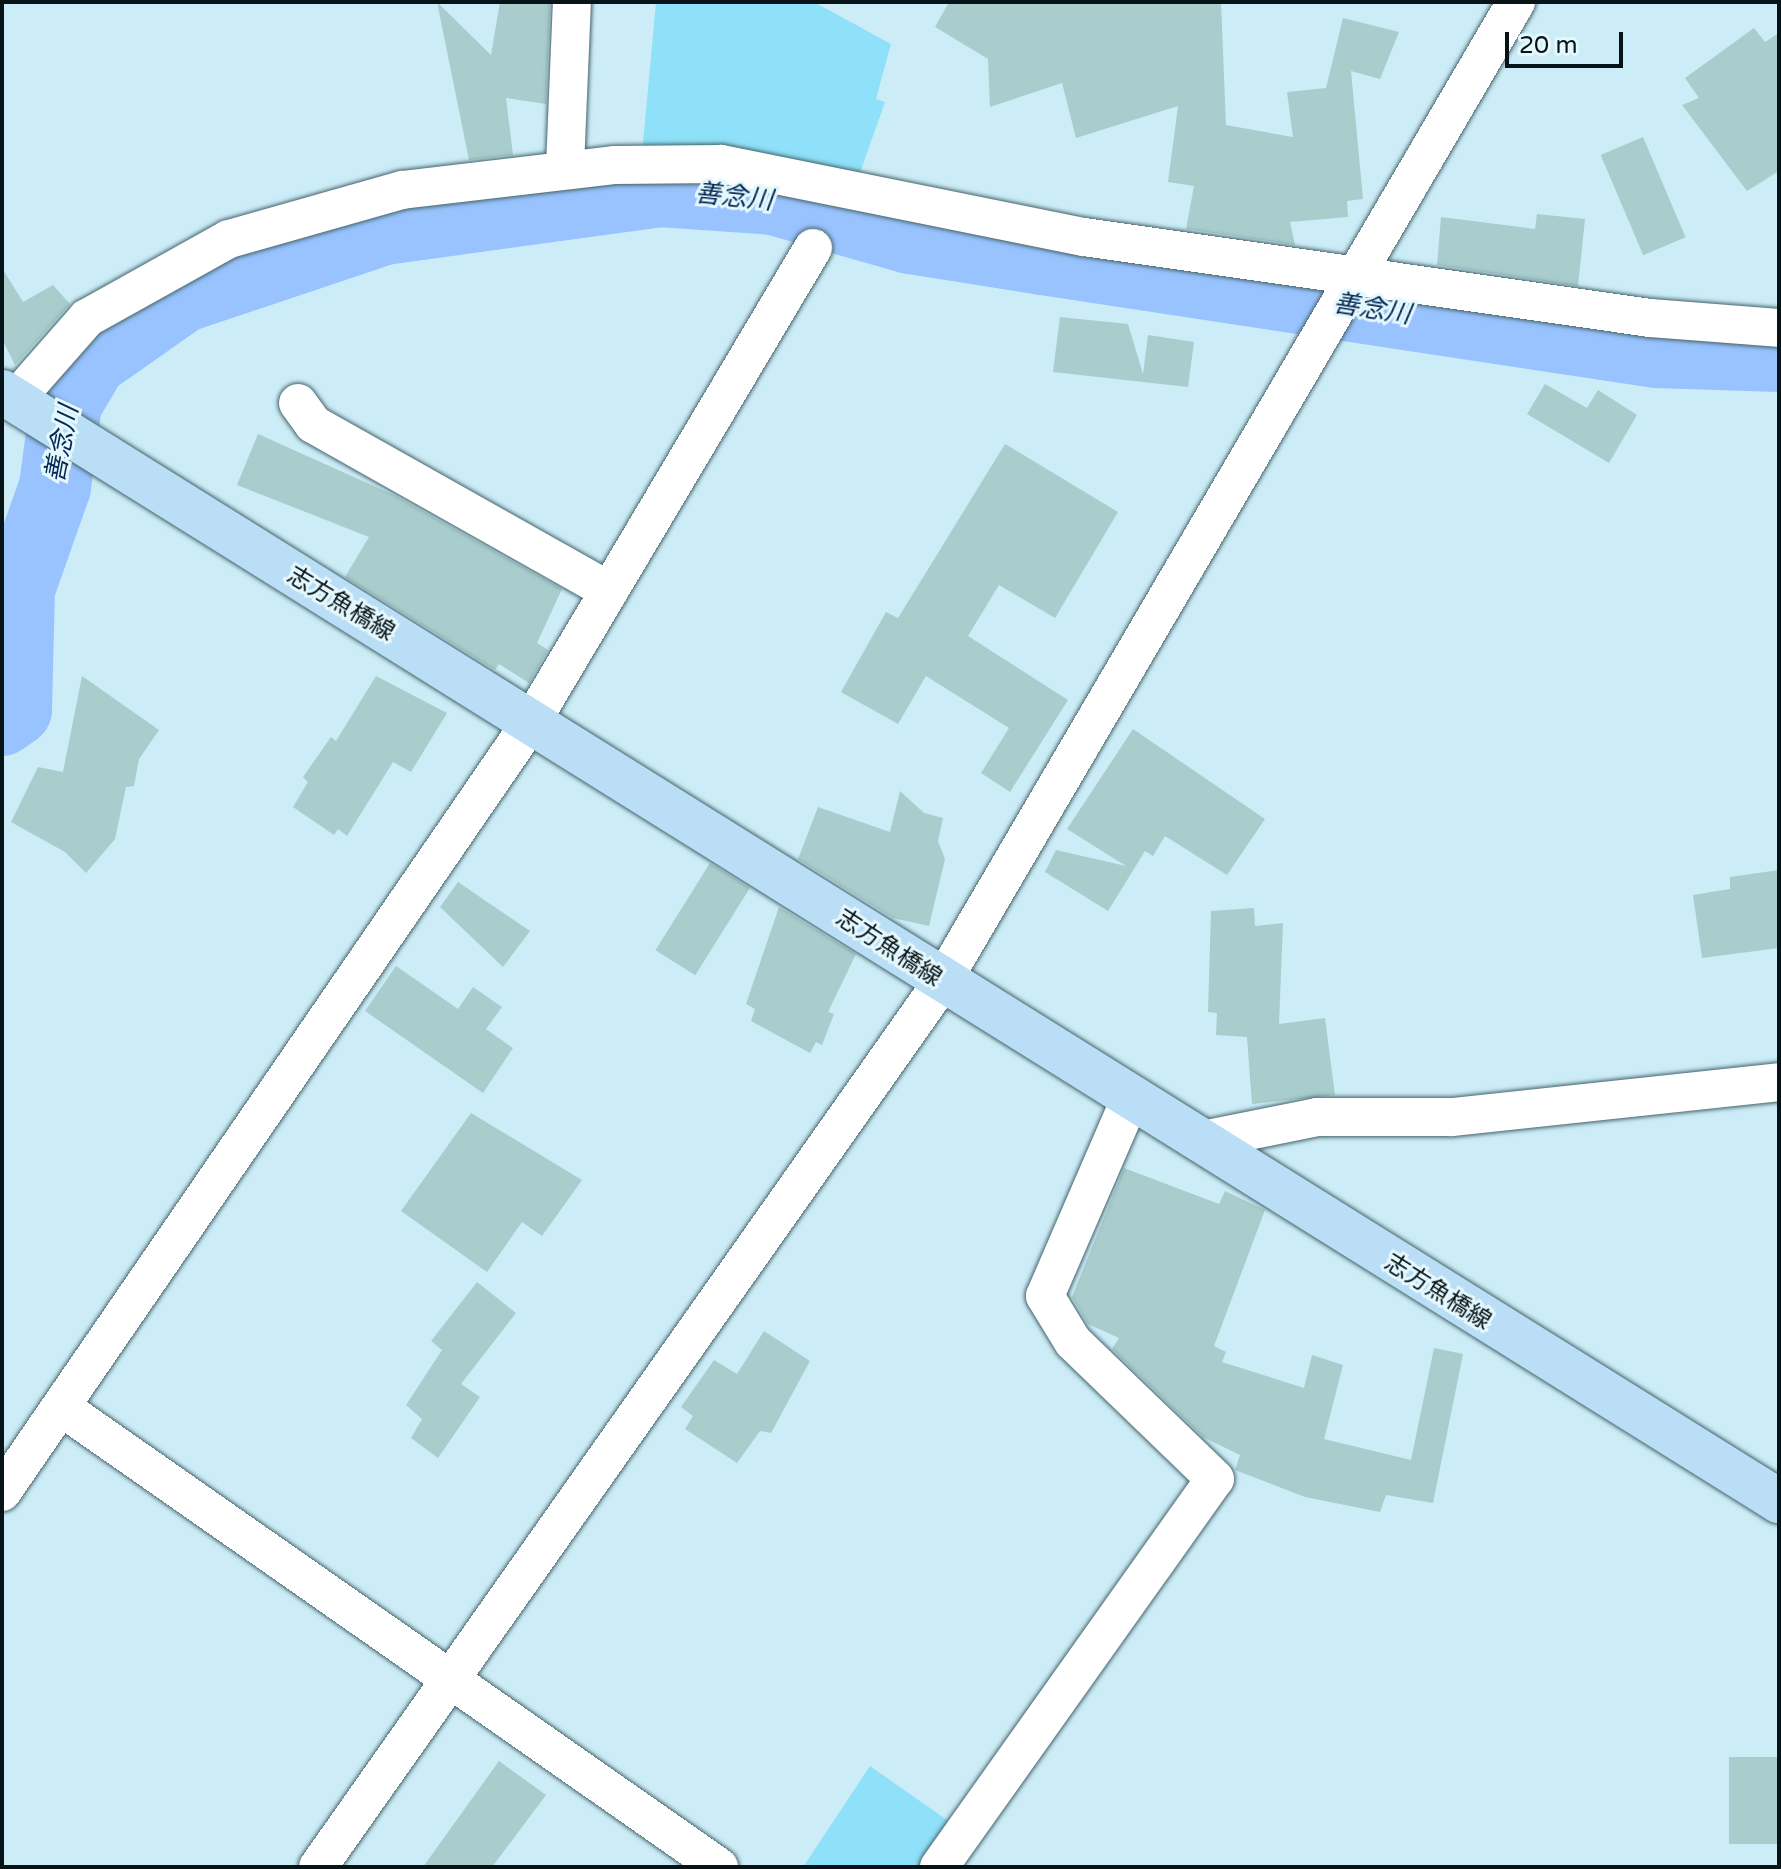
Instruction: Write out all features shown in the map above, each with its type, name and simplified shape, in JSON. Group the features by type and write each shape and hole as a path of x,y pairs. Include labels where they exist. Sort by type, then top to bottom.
{"main road":[{"name":"志方魚橋線","path":"18,402 99,458 533,719 942,982 1208,1139 1338,1230 1779,1501"}],"street":[{"path":"565,167 572,2"},
{"path":"318,1867 942,982 1319,334 1504,7"},
{"path":"18,402 87,318 229,239 402,190 565,167 721,164 1084,237 1354,272 1650,318 1779,328"},
{"path":"2,1492 533,719 813,248"},
{"path":"298,403 335,437 608,590"},
{"path":"1208,1139 1317,1117 1452,1117 1779,1082"},
{"path":"939,1867 1215,1479 1073,1342 1045,1296 1132,1095"},
{"path":"61,1407 719,1867"}],"shaded area":[{"path":"656,2 814,2 891,44 876,99 885,102 856,184 642,154"},
{"path":"870,1766 954,1825 926,1867 803,1867"}],"building":[{"path":"437,2 491,55 500,2 550,2 546,104 506,98 513,155 469,160"},
{"path":"949,2 1221,2 1226,125 1293,137 1287,92 1326,88 1343,18 1399,32 1380,79 1351,71 1363,199 1347,201 1348,217 1290,222 1295,245 1186,229 1194,186 1168,182 1178,106 1076,138 1062,83 990,107 988,59 935,27"},
{"path":"1754,28 1765,42 1779,33 1779,171 1747,191 1682,105 1699,98 1685,78"},
{"path":"1643,137 1686,237 1643,255 1601,155"},
{"path":"1537,214 1585,219 1578,286 1437,265 1441,217 1535,229"},
{"path":"2,268 23,302 53,285 70,304 15,365 2,339"},
{"path":"1060,317 1128,324 1143,374 1148,335 1194,342 1188,387 1053,372"},
{"path":"1545,384 1587,408 1598,390 1637,415 1609,463 1527,414"},
{"path":"258,434 394,495 562,589 537,643 548,650 529,683 499,664 495,670 345,577 369,537 237,485"},
{"path":"1005,444 1118,512 1055,618 999,585 968,636 1068,700 1010,792 981,773 1009,728 926,676 898,724 841,692 886,612 898,618"},
{"path":"82,676 159,730 139,759 134,786 126,787 115,839 86,873 65,852 11,822 38,767 63,772"},
{"path":"376,676 447,713 411,772 393,762 347,836 338,829 334,835 293,807 308,782 303,777 331,737 336,741"},
{"path":"1133,729 1265,819 1227,875 1165,836 1153,856 1145,851 1108,911 1045,872 1056,850 1126,866 1067,829"},
{"path":"900,791 924,813 943,818 938,841 945,859 929,926 893,918 798,859 818,807 890,832"},
{"path":"710,863 750,888 695,975 655,950"},
{"path":"1779,870 1779,948 1702,958 1693,895 1730,889 1730,877"},
{"path":"458,882 530,931 503,967 440,907"},
{"path":"779,907 856,954 828,1012 834,1014 822,1045 816,1042 810,1053 751,1021 755,1009 746,1004"},
{"path":"1254,908 1255,926 1283,923 1279,1024 1325,1018 1335,1095 1252,1104 1247,1037 1216,1035 1217,1013 1208,1012 1211,911"},
{"path":"396,966 458,1009 473,987 502,1007 486,1029 513,1048 483,1093 365,1011"},
{"path":"471,1113 582,1180 542,1236 522,1222 487,1272 401,1211"},
{"path":"1124,1168 1219,1204 1225,1191 1265,1210 1214,1346 1226,1352 1222,1362 1304,1388 1312,1355 1343,1365 1324,1439 1411,1460 1434,1348 1463,1354 1433,1503 1386,1495 1380,1512 1305,1497 1235,1470 1240,1455 1203,1437 1112,1349 1119,1338 1088,1324 1072,1297"},
{"path":"477,1282 516,1313 461,1384 480,1397 438,1458 411,1438 422,1419 406,1405 442,1350 431,1341"},
{"path":"764,1331 810,1361 771,1433 760,1431 737,1463 685,1429 693,1416 681,1407 714,1360 737,1374"},
{"path":"1729,1757 1779,1757 1779,1844 1729,1844"},
{"path":"499,1761 546,1795 492,1867 423,1867"}],"waterway":[{"name":"善念川","path":"2,720 16,710 19,589 55,487 66,404 91,361 182,297 384,229 660,191 773,199 910,238 1042,259 1656,352 1779,356"}]}
